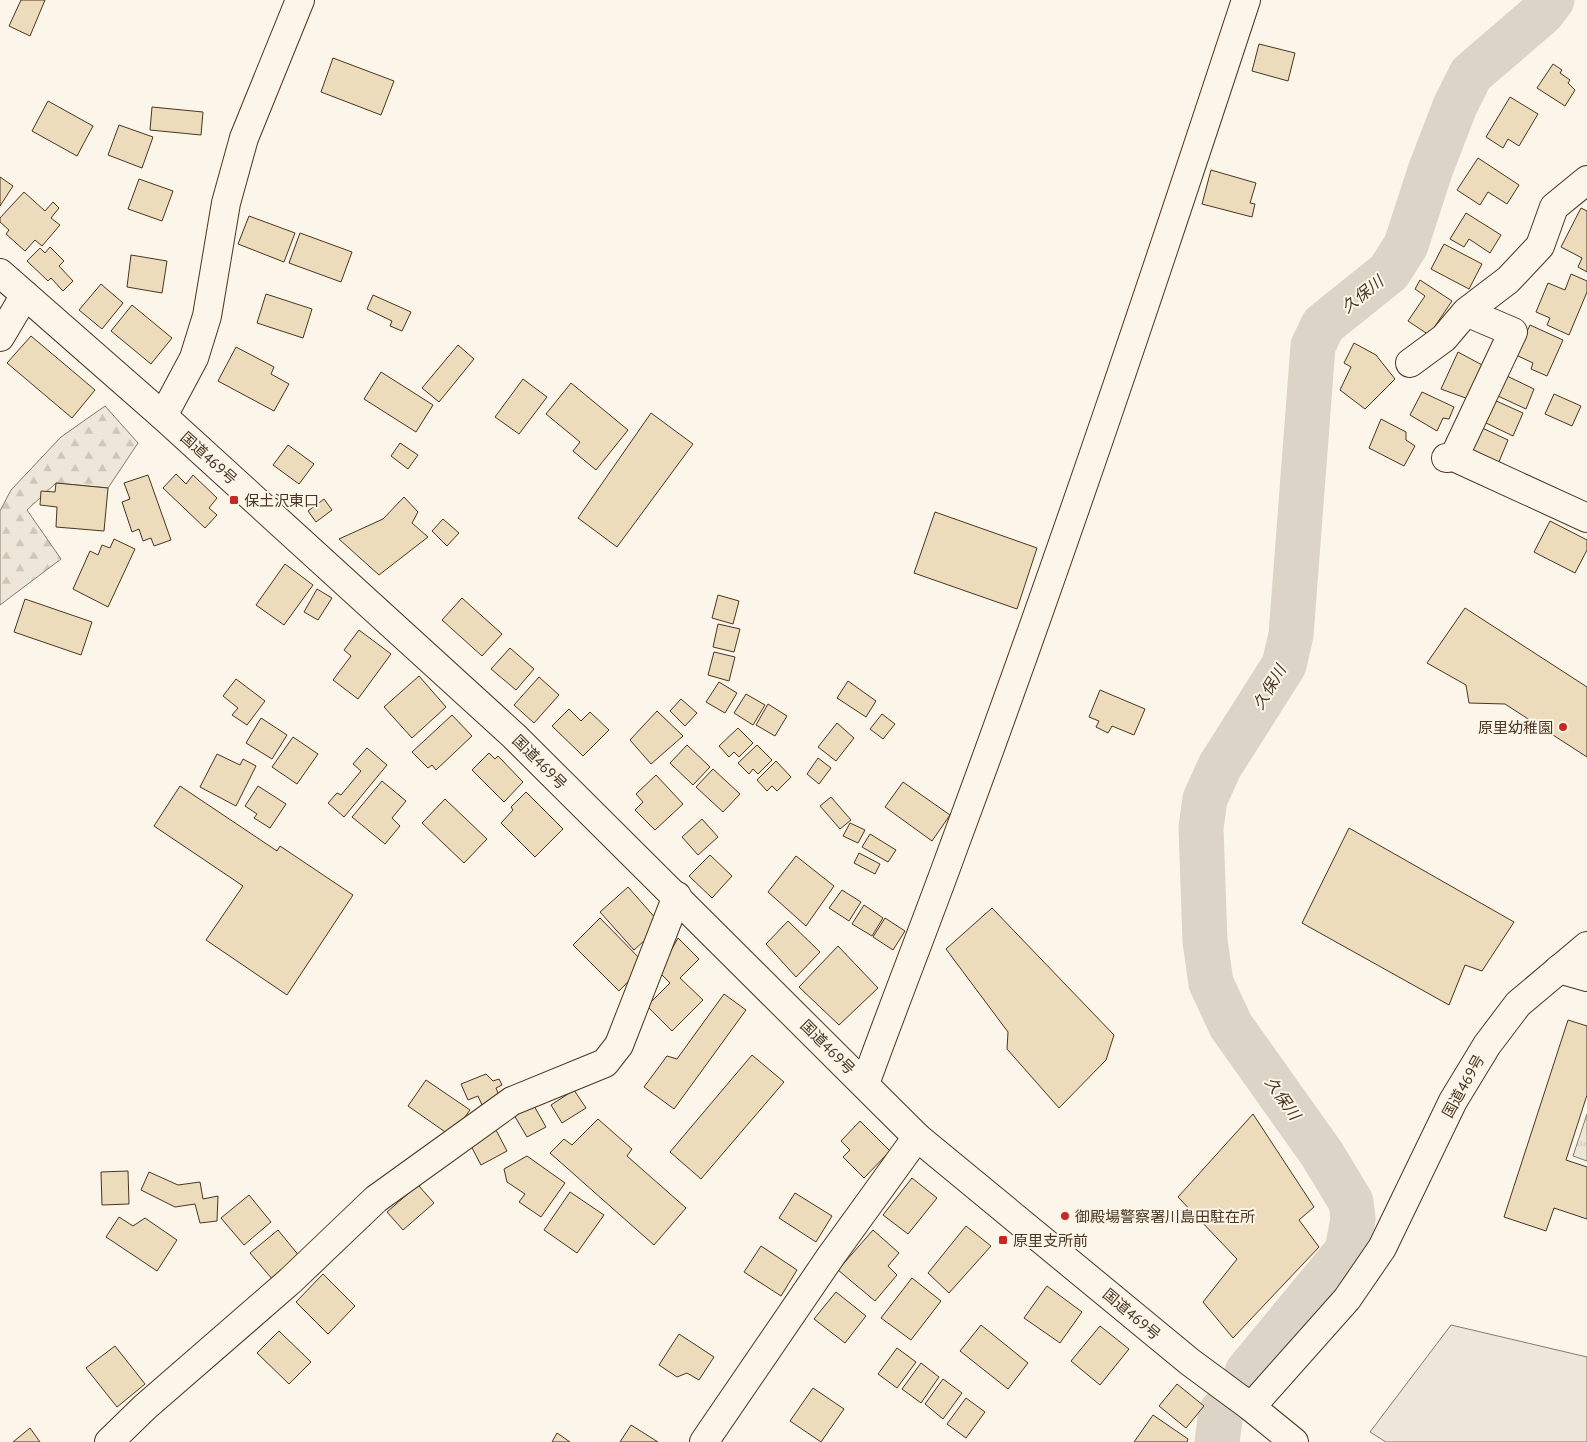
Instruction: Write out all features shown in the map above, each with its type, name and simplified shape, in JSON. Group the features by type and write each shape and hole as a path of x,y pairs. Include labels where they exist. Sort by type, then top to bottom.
{"main road":[{"path":"162,416 194,358 207,316 226,203 244,138 300,0"},
{"path":"865,1084 954,846 1066,533 1246,0"},
{"path":"1410,363 1444,338 1466,312 1508,280 1540,246 1554,207 1587,180"},
{"name":"国道469号","path":"0,273 162,416 514,736 917,1137 1190,1362 1251,1407 1347,1299 1382,1248 1453,1101 1486,1045 1518,1004 1587,946"},
{"path":"0,337 25,295"},
{"path":"1466,312 1513,332 1450,457 1587,518"},
{"path":"108,1442 145,1407 290,1281 376,1199 512,1101 605,1063 619,1045 676,896"},
{"path":"1559,969 1587,977"},
{"path":"704,1442 831,1256 917,1137"},
{"path":"1251,1407 1294,1442"}],"green space":[{"path":"105,406 138,443 108,488 56,483 27,510 61,559 0,605 0,511 11,490 61,437"},
{"path":"1587,1114 1587,1161 1573,1156"},
{"path":"1451,1325 1587,1357 1587,1442 1386,1442 1370,1432"}],"building":[{"path":"21,0 45,0 30,36 9,26"},
{"path":"1259,44 1295,53 1288,81 1252,71"},
{"path":"333,58 394,81 381,115 321,92"},
{"path":"1553,64 1562,70 1560,73 1570,80 1568,83 1575,90 1565,106 1537,88"},
{"path":"1510,97 1538,114 1519,146 1508,139 1503,148 1486,137"},
{"path":"48,101 93,126 77,156 32,131"},
{"path":"152,107 203,112 201,135 150,130"},
{"path":"119,125 153,137 142,168 108,155"},
{"path":"1478,158 1519,185 1507,204 1488,192 1480,205 1457,190"},
{"path":"1211,170 1256,183 1250,203 1255,204 1252,217 1202,204"},
{"path":"0,177 13,186 0,206"},
{"path":"139,179 173,191 162,221 128,209"},
{"path":"24,192 45,211 53,202 59,208 51,218 60,225 42,246 35,240 25,251 6,234 9,230 0,222 0,218"},
{"path":"1581,208 1587,211 1587,272 1578,267 1582,258 1561,247"},
{"path":"1466,213 1501,235 1490,253 1469,239 1464,247 1450,239"},
{"path":"249,216 295,233 284,262 238,244"},
{"path":"300,233 352,252 341,282 289,263"},
{"path":"1444,244 1482,264 1469,289 1431,269"},
{"path":"50,247 64,261 59,266 73,281 63,291 51,278 48,281 27,261 40,248 45,253"},
{"path":"131,255 167,261 162,293 127,287"},
{"path":"1571,274 1587,281 1587,292 1569,335 1547,325 1550,318 1536,312 1548,283 1565,290"},
{"path":"1420,280 1452,301 1429,335 1408,321 1425,296 1415,289"},
{"path":"101,284 123,303 102,329 79,310"},
{"path":"266,294 312,309 303,338 257,323"},
{"path":"373,295 411,312 402,331 390,326 392,321 367,309"},
{"path":"132,305 172,338 151,364 111,331"},
{"path":"1530,325 1563,340 1547,376 1531,369 1533,363 1516,355"},
{"path":"31,336 95,390 72,418 7,363"},
{"path":"1354,343 1376,355 1395,379 1365,409 1340,390 1351,367 1344,363"},
{"path":"458,345 474,359 439,402 422,388"},
{"path":"236,347 274,367 271,374 289,384 274,411 218,381"},
{"path":"1458,352 1484,366 1471,400 1441,389"},
{"path":"381,372 433,405 416,432 364,399"},
{"path":"1507,376 1534,389 1526,409 1498,396"},
{"path":"523,379 547,397 519,434 495,417"},
{"path":"571,383 628,430 596,470 573,451 580,442 546,414"},
{"path":"1422,392 1454,407 1449,419 1443,418 1437,431 1410,415"},
{"path":"1554,394 1581,406 1572,426 1545,414"},
{"path":"1494,400 1523,413 1513,436 1484,422"},
{"path":"651,413 693,444 617,547 578,518"},
{"path":"1381,419 1406,432 1406,440 1415,446 1404,466 1369,448"},
{"path":"1480,427 1508,440 1498,464 1469,450"},
{"path":"400,443 418,455 408,469 391,456"},
{"path":"288,445 314,464 299,484 273,465"},
{"path":"176,474 186,484 193,475 217,498 209,508 217,515 205,528 163,488"},
{"path":"148,475 171,540 154,546 151,538 143,541 139,529 132,532 122,502 130,499 124,483"},
{"path":"56,483 108,488 104,531 56,527 57,507 40,505 41,491 55,492"},
{"path":"404,497 418,512 412,523 428,537 379,575 339,539 383,519"},
{"path":"324,499 332,510 316,522 308,511"},
{"path":"935,512 1037,548 1017,609 914,573"},
{"path":"443,519 459,533 447,546 432,531"},
{"path":"1550,521 1587,540 1587,550 1575,573 1534,552"},
{"path":"114,539 135,549 108,607 73,589 90,551 98,555 102,545 110,548"},
{"path":"285,564 313,585 284,625 256,605"},
{"path":"317,589 332,598 318,620 304,612"},
{"path":"718,595 739,601 733,624 712,618"},
{"path":"462,598 502,634 482,656 442,620"},
{"path":"25,599 92,622 81,655 14,632"},
{"path":"1465,608 1587,687 1587,757 1505,704 1469,703 1466,685 1427,663"},
{"path":"718,624 740,629 734,652 713,647"},
{"path":"359,630 391,654 358,699 333,680 351,656 344,650"},
{"path":"510,648 534,669 516,690 491,669"},
{"path":"714,652 735,657 729,681 708,675"},
{"path":"419,676 446,707 412,738 384,707"},
{"path":"539,677 559,695 534,723 514,705"},
{"path":"236,679 265,701 247,725 232,715 238,708 223,696"},
{"path":"848,681 876,701 866,717 837,698"},
{"path":"719,682 737,693 725,713 706,702"},
{"path":"1100,690 1145,709 1134,735 1112,726 1108,733 1096,727 1099,721 1089,717"},
{"path":"746,694 765,705 753,725 734,713"},
{"path":"681,699 697,713 685,726 670,711"},
{"path":"768,704 787,716 775,736 756,725"},
{"path":"569,709 581,721 590,712 609,730 583,756 552,726"},
{"path":"657,711 683,736 651,764 630,740"},
{"path":"882,714 895,724 883,739 870,729"},
{"path":"452,715 472,736 436,770 432,765 428,768 412,752"},
{"path":"261,718 287,735 272,759 246,743"},
{"path":"837,723 854,738 836,761 818,747"},
{"path":"738,728 753,743 739,757 734,752 729,757 719,746"},
{"path":"293,737 318,754 297,784 272,767"},
{"path":"687,745 710,767 693,785 670,763"},
{"path":"757,745 772,760 758,774 753,769 749,774 738,763"},
{"path":"367,748 387,765 344,817 328,803 337,793 341,795 361,771 353,764"},
{"path":"489,753 495,759 498,756 523,782 504,802 472,770"},
{"path":"217,754 240,765 243,759 256,766 236,806 200,787"},
{"path":"818,758 831,768 819,784 807,774"},
{"path":"776,761 791,777 777,791 772,786 767,791 757,780"},
{"path":"713,769 740,794 723,812 696,787"},
{"path":"656,775 683,804 655,830 635,810 643,802 636,794"},
{"path":"382,781 406,801 392,818 400,826 385,844 352,817"},
{"path":"903,782 950,815 932,841 885,807"},
{"path":"180,786 277,851 280,846 353,895 287,995 206,940 243,886 154,826"},
{"path":"258,786 286,804 270,828 254,818 257,814 245,806"},
{"path":"526,792 563,829 535,857 501,823 513,810 511,807"},
{"path":"831,797 851,820 840,829 820,806"},
{"path":"445,799 487,839 464,863 422,823"},
{"path":"702,819 718,837 698,855 682,837"},
{"path":"850,823 865,830 858,843 843,836"},
{"path":"1349,828 1514,922 1482,971 1465,965 1449,1005 1302,923"},
{"path":"870,834 896,850 888,862 862,847"},
{"path":"859,853 880,864 875,874 854,863"},
{"path":"710,855 732,876 712,898 689,876"},
{"path":"796,856 834,886 806,926 768,892"},
{"path":"628,887 658,921 656,930 634,950 600,912"},
{"path":"842,890 861,902 849,921 829,908"},
{"path":"864,905 883,918 872,936 852,924"},
{"path":"992,908 1114,1035 1106,1060 1059,1108 1007,1049 1008,1032 946,949"},
{"path":"600,918 645,964 619,991 573,945"},
{"path":"885,918 905,931 893,950 873,937"},
{"path":"788,921 820,952 796,977 766,944"},
{"path":"678,938 699,959 680,978 703,1000 672,1031 647,1006 670,983 659,972"},
{"path":"838,946 878,988 839,1025 799,987"},
{"path":"724,994 746,1010 674,1109 644,1087 667,1056 677,1059"},
{"path":"1568,1020 1587,1026 1587,1095 1566,1160 1587,1167 1587,1219 1554,1208 1546,1231 1504,1217"},
{"path":"752,1055 784,1082 701,1179 670,1152"},
{"path":"486,1074 493,1081 499,1079 502,1085 496,1088 500,1098 482,1105 478,1096 468,1100 461,1084"},
{"path":"426,1080 470,1110 451,1136 408,1106"},
{"path":"574,1090 586,1108 562,1123 551,1105"},
{"path":"533,1104 546,1127 527,1137 514,1115"},
{"path":"1253,1114 1314,1207 1299,1220 1319,1247 1233,1338 1203,1302 1237,1259 1178,1197"},
{"path":"598,1119 632,1149 627,1156 686,1208 654,1245 550,1153 564,1139 572,1145"},
{"path":"860,1121 890,1151 864,1178 843,1157 850,1150 841,1141"},
{"path":"496,1130 507,1151 481,1165 470,1144"},
{"path":"527,1156 565,1183 541,1217 519,1202 525,1194 507,1182 504,1169"},
{"path":"128,1171 129,1204 102,1205 101,1172"},
{"path":"149,1172 178,1185 200,1182 203,1199 218,1196 217,1221 200,1223 195,1204 175,1207 141,1190"},
{"path":"912,1178 937,1198 908,1234 883,1215"},
{"path":"418,1185 434,1203 403,1230 387,1212"},
{"path":"570,1192 604,1215 577,1253 544,1230"},
{"path":"795,1193 832,1216 816,1242 779,1218"},
{"path":"249,1195 271,1222 244,1245 221,1218"},
{"path":"119,1217 133,1226 145,1218 177,1240 157,1271 106,1237"},
{"path":"966,1226 991,1246 949,1293 928,1273"},
{"path":"278,1230 300,1257 273,1280 250,1253"},
{"path":"873,1230 899,1253 888,1266 897,1275 875,1301 838,1270"},
{"path":"761,1246 797,1270 781,1296 744,1272"},
{"path":"323,1274 355,1306 328,1334 296,1302"},
{"path":"912,1278 941,1301 911,1340 881,1318"},
{"path":"1047,1286 1082,1312 1060,1343 1024,1318"},
{"path":"836,1292 866,1316 845,1343 814,1319"},
{"path":"981,1325 1028,1363 1008,1389 960,1351"},
{"path":"1100,1326 1129,1349 1100,1385 1071,1361"},
{"path":"279,1331 311,1362 289,1384 257,1353"},
{"path":"679,1334 714,1357 699,1380 687,1373 677,1377 659,1365"},
{"path":"115,1346 145,1384 117,1407 86,1368"},
{"path":"897,1348 916,1362 897,1388 878,1374"},
{"path":"921,1363 939,1377 921,1403 902,1389"},
{"path":"943,1379 962,1393 943,1419 925,1404"},
{"path":"1177,1384 1204,1406 1186,1428 1159,1406"},
{"path":"813,1388 844,1409 821,1442 790,1421"},
{"path":"966,1398 985,1412 966,1438 947,1424"},
{"path":"1153,1415 1188,1439 1187,1442 1134,1442"},
{"path":"631,1425 658,1442 620,1442"},
{"path":"30,1428 40,1442 13,1442"},
{"path":"557,1433 570,1442 552,1442"}],"waterway":[{"name":"久保川","path":"1247,1372 1347,1251 1353,1219 1351,1202 1322,1154 1231,1026 1211,983 1205,941 1201,828 1205,799 1220,766 1284,665 1291,635 1313,346 1323,325 1389,272 1406,245 1430,171 1455,106 1471,74 1542,13 1552,0"},
{"name":"久保川","path":"1217,1442 1221,1412"}],"place":[{"name":"保土沢東口","path":"234,500"},
{"name":"原里幼稚園","path":"1563,727"},
{"name":"御殿場警察署川島田駐在所","path":"1065,1216"},
{"name":"原里支所前","path":"1003,1240"}]}
